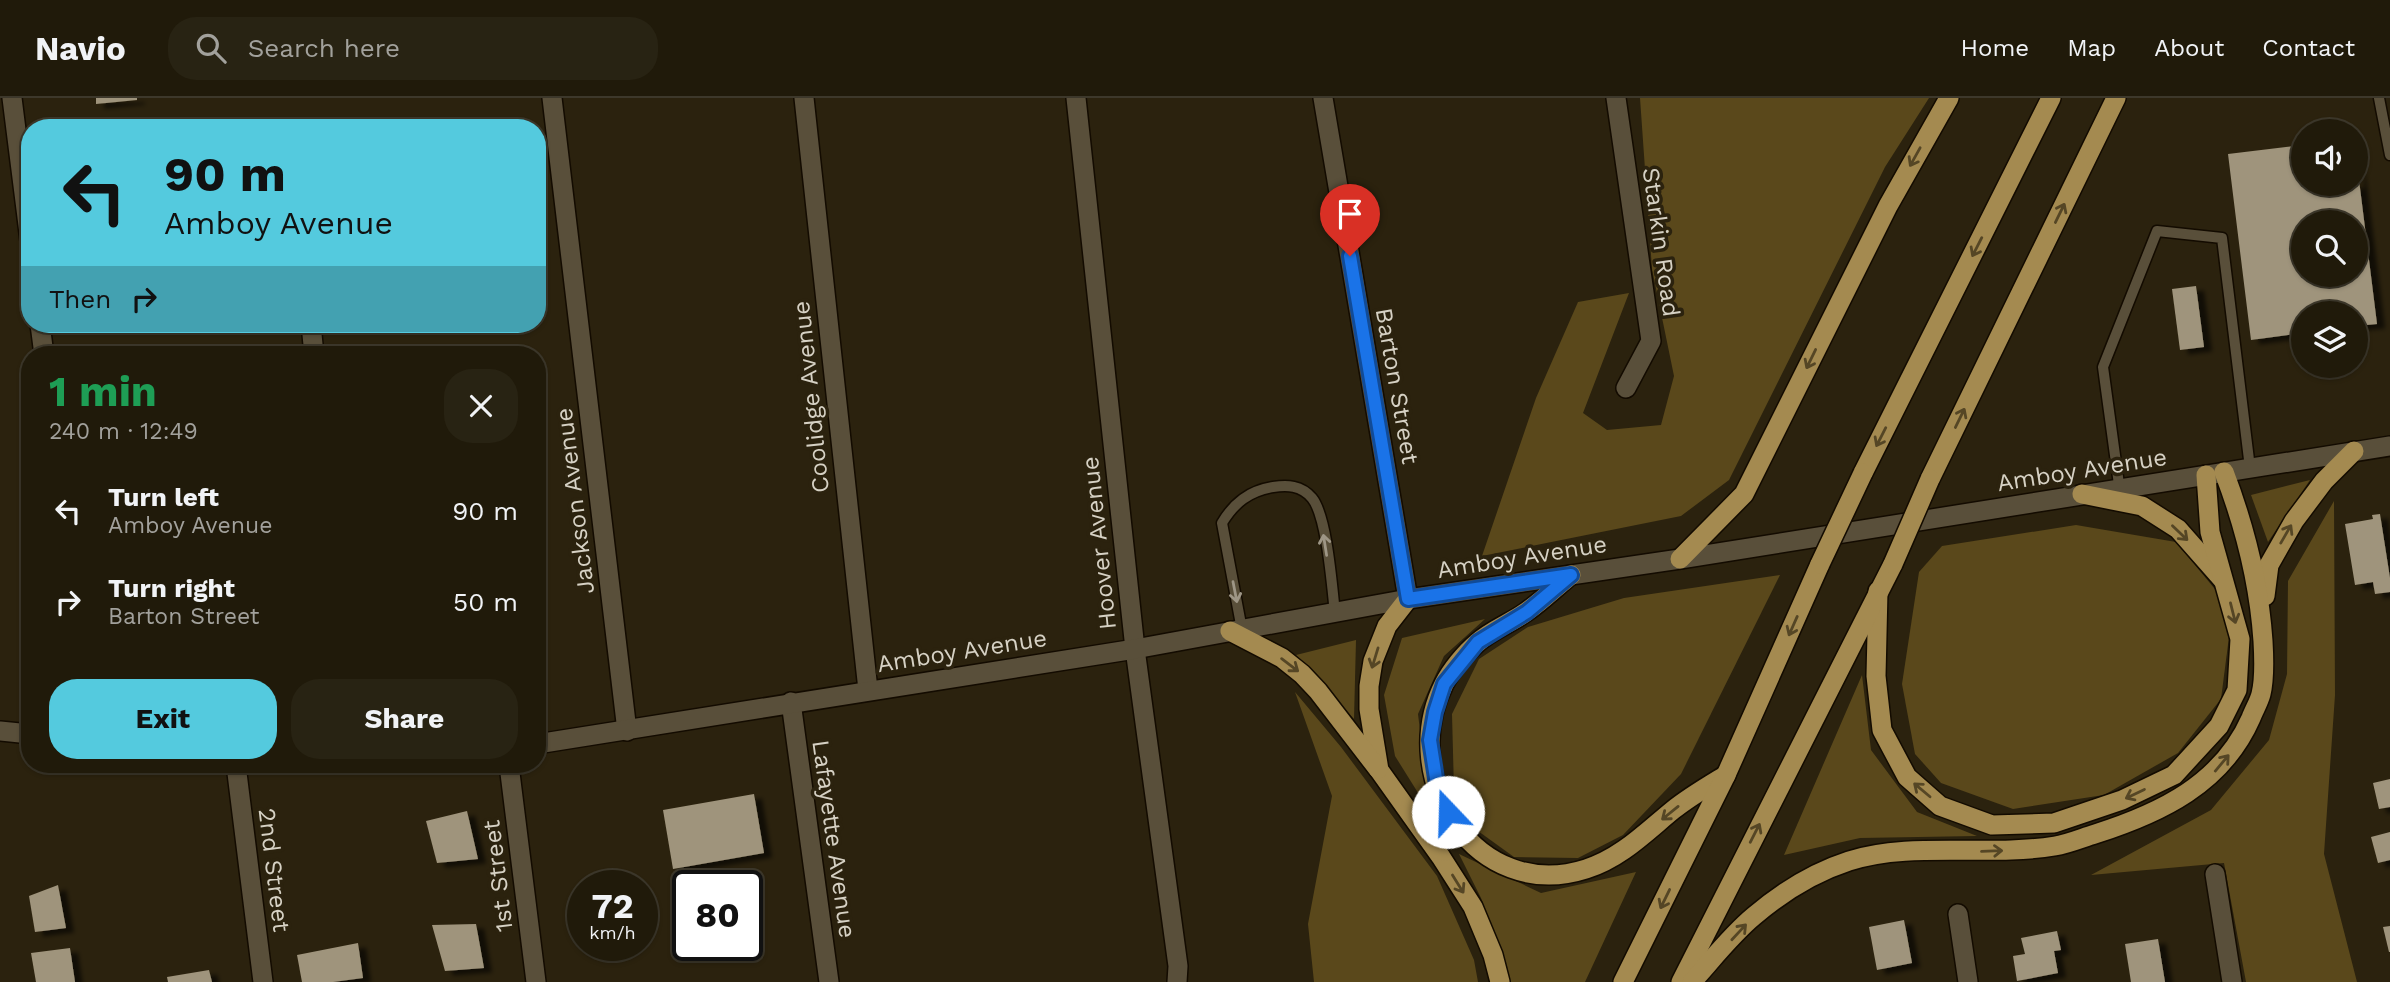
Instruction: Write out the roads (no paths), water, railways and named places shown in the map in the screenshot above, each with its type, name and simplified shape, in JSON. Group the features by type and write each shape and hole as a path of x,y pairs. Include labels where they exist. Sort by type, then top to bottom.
{"highway":[{"path":"1680,559 1744,494 1888,206 1950,98"},
{"path":"1623,982 1726,775 1863,473 2051,98"},
{"path":"1681,982 1893,564 1930,479 2116,98"},
{"path":"2261,621 2269,565 2294,521 2324,481 2354,451"},
{"path":"1878,590 1875,676 1882,730 1907,777 1940,806 1992,825 2054,823 2122,800 2174,775 2218,726 2237,690 2240,639 2210,531 2215,473"},
{"path":"1692,982 1753,916 1798,884 1850,860 1901,851 1995,852 2056,846 2119,826 2168,805 2213,774 2241,741 2261,694 2264,660 2250,550 2241,516 2215,473"},
{"path":"2082,495 2120,495 2142,506 2178,529 2227,585"},
{"path":"1571,575 1527,612 1478,642 1444,684 1430,740 1432,765 1438,791 1458,830 1480,852 1500,865 1537,876 1575,872 1627,850 1675,808 1726,775"},
{"path":"1379,770 1369,709 1373,661 1387,626 1408,599"},
{"path":"1236,631 1302,674 1379,770 1441,857 1472,907 1493,955 1500,982"}],"street":[{"path":"12,98 21,170"},
{"name":"Jackson Avenue","path":"552,98 627,730"},
{"name":"Coolidge Avenue","path":"804,98 868,690"},
{"name":"Hoover Avenue","path":"1076,98 1135,649 1178,966 1177,982"},
{"name":"Barton Street","path":"1323,98 1408,599"},
{"name":"Starkin Road","path":"1616,98 1651,341 1626,388"},
{"name":"Amboy Avenue","path":"2120,495 2215,473 2390,446"},
{"name":"Amboy Avenue","path":"546,743 1135,649 1408,599 2082,495"},
{"name":"Lafayette Avenue","path":"790,702 829,982"},
{"path":"0,731 21,733"},
{"name":"2nd Street","path":"237,773 263,982"},
{"name":"1st Street","path":"510,773 536,982"},
{"path":"2216,874 2232,982"},
{"path":"1958,914 1968,982"}],"lane":[{"path":"2379,98 2390,155"},
{"path":"2120,495 2104,367 2157,231 2222,238 2250,468"},
{"path":"1236,631 1222,523 1243,499 1266,488 1285,485 1298,487 1311,497 1316,505 1320,513 1335,612"}]}
